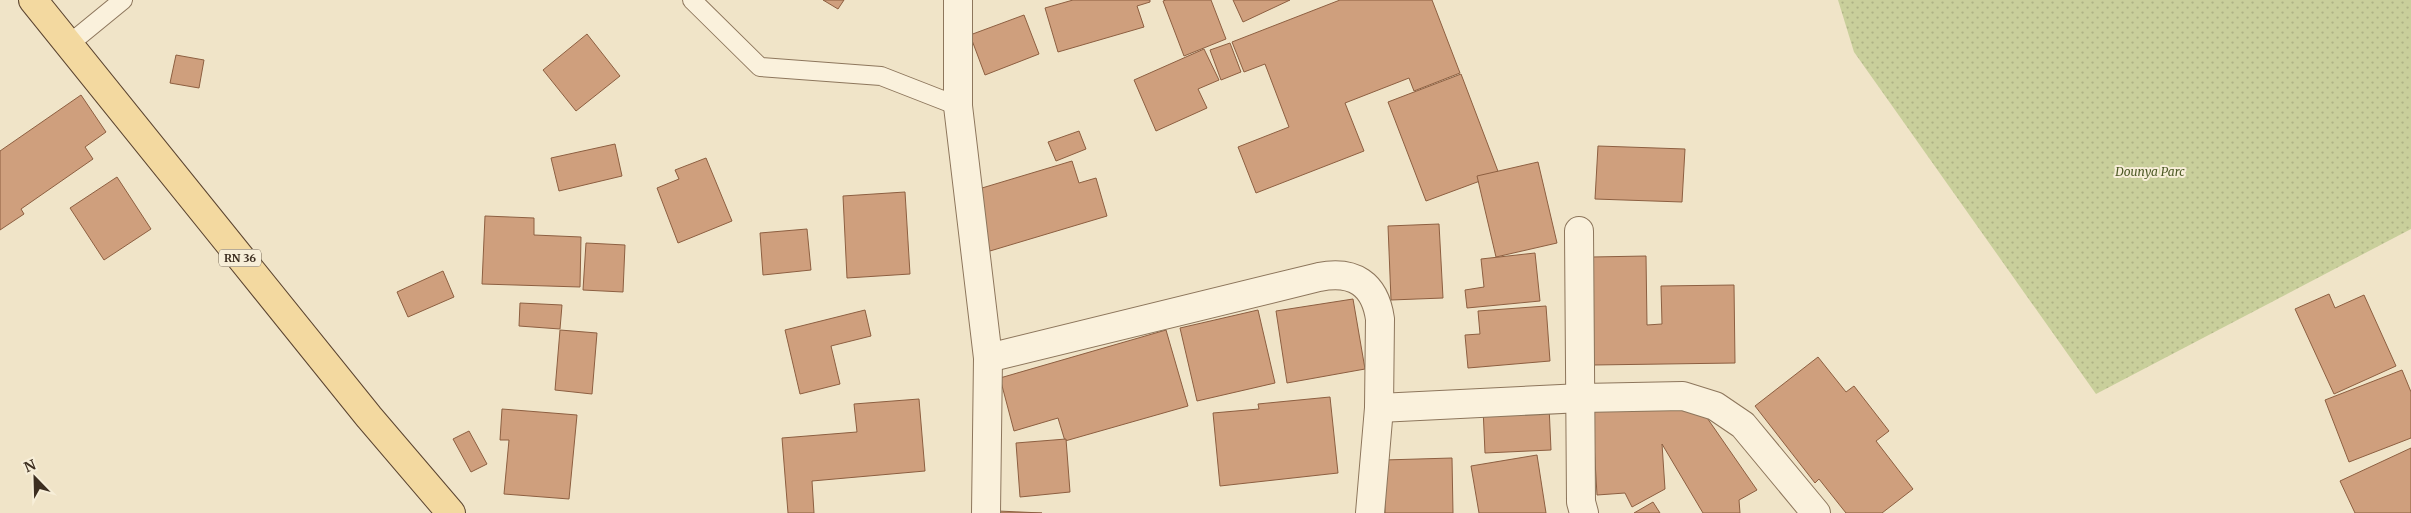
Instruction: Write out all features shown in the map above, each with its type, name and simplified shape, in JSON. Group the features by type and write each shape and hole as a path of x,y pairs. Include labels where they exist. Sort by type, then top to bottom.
{"main road":[{"name":"RN 36","path":"33,0 369,417 450,513"}],"street":[{"path":"958,0 958,106 988,358 986,513"},
{"path":"1579,231 1582,502 1584,513"},
{"path":"988,358 1319,277 1334,274 1348,276 1366,287 1378,305 1380,319 1379,408 1370,513"},
{"path":"1379,408 1582,398 1683,396 1715,406 1743,425 1816,513"}],"lane":[{"path":"68,45 124,0"},
{"path":"692,0 760,67 881,76 958,106"}],"green space":[{"name":"Dounya Parc","path":"1838,0 2411,0 2411,229 2096,394 1854,52"}],"building":[{"path":"823,0 844,0 838,9"},
{"path":"1073,0 1150,0 1150,2 1137,6 1144,27 1058,52 1045,8"},
{"path":"1211,0 1226,39 1184,56 1163,1"},
{"path":"1233,0 1290,0 1243,22"},
{"path":"1340,0 1432,0 1460,73 1414,91 1409,78 1345,103 1364,151 1256,193 1238,147 1289,127 1265,64 1244,72 1232,42"},
{"path":"1024,15 1039,54 985,75 970,35"},
{"path":"587,34 620,76 576,111 543,70"},
{"path":"1230,43 1241,72 1221,80 1210,50"},
{"path":"1204,49 1219,80 1198,89 1207,108 1156,131 1134,80"},
{"path":"176,55 204,60 199,88 170,83"},
{"path":"1461,74 1499,174 1426,201 1388,102"},
{"path":"81,95 106,132 85,147 93,159 21,209 24,214 0,230 0,151"},
{"path":"1079,131 1086,149 1056,161 1048,142"},
{"path":"615,144 622,176 559,191 551,158"},
{"path":"1598,146 1685,149 1682,202 1595,199"},
{"path":"706,158 732,221 678,243 657,188 679,179 675,170"},
{"path":"1072,161 1079,183 1096,178 1107,216 990,251 972,191"},
{"path":"1538,162 1557,243 1496,257 1477,176"},
{"path":"117,177 151,229 104,260 70,208"},
{"path":"905,192 910,274 847,278 843,196"},
{"path":"485,216 534,218 534,235 581,237 580,287 482,284"},
{"path":"1439,224 1443,298 1391,300 1388,226"},
{"path":"807,229 811,270 763,275 760,233"},
{"path":"586,243 625,245 623,292 583,290"},
{"path":"1535,253 1540,301 1467,308 1465,290 1484,287 1481,259"},
{"path":"1646,256 1647,325 1662,324 1661,286 1734,285 1735,363 1593,365 1592,257"},
{"path":"443,271 454,297 408,317 397,292"},
{"path":"2329,294 2335,308 2364,295 2396,366 2334,394 2295,309"},
{"path":"1353,299 1365,369 1287,383 1276,311"},
{"path":"520,303 562,305 560,329 519,326"},
{"path":"1546,306 1550,361 1468,368 1465,335 1480,334 1478,311"},
{"path":"865,310 871,336 831,346 840,384 800,394 785,330"},
{"path":"1258,310 1275,383 1197,401 1180,328"},
{"path":"560,330 597,333 592,394 555,390"},
{"path":"1166,330 1188,406 1065,441 1058,418 1014,431 1000,378"},
{"path":"1818,357 1846,392 1854,386 1889,431 1876,441 1913,489 1882,513 1846,513 1819,479 1815,483 1755,406"},
{"path":"2402,370 2411,392 2411,438 2349,462 2325,400"},
{"path":"1330,397 1338,473 1220,486 1213,413 1259,409 1258,404"},
{"path":"919,399 925,471 812,481 814,513 788,513 782,438 857,432 854,404"},
{"path":"1645,402 1703,412 1757,490 1739,500 1740,513 1703,513 1662,444 1665,489 1632,507 1625,493 1597,495 1592,409"},
{"path":"1549,406 1551,450 1485,453 1483,408"},
{"path":"502,409 577,415 569,499 504,494 509,440 500,440"},
{"path":"469,431 487,464 471,472 453,439"},
{"path":"1066,439 1070,492 1020,497 1016,443"},
{"path":"2411,448 2411,513 2355,513 2340,481"},
{"path":"1537,455 1546,513 1479,513 1471,466"},
{"path":"1452,458 1453,513 1385,513 1384,460"},
{"path":"1653,502 1660,513 1634,513"},
{"path":"998,511 1042,513 998,513"}]}
